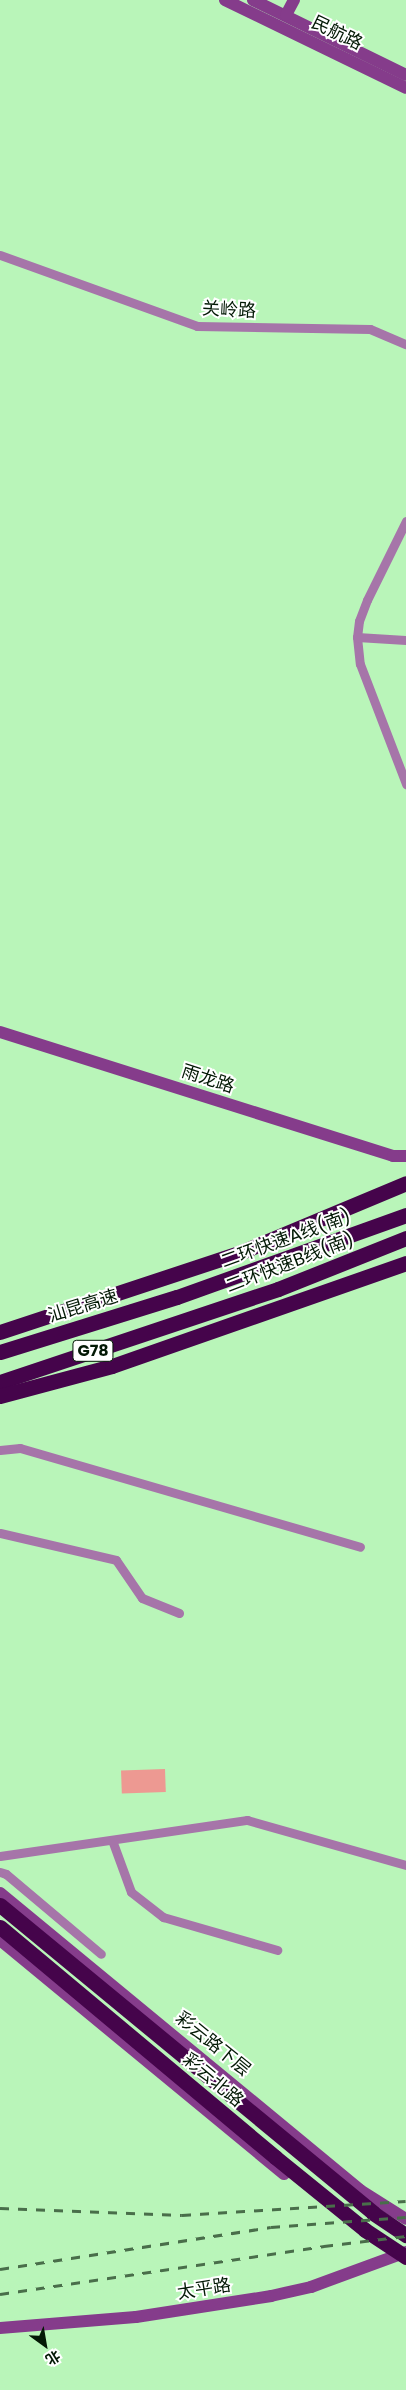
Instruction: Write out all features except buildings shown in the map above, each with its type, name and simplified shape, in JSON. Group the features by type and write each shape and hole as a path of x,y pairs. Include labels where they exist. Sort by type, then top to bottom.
{"highway":[{"path":"0,1332 239,1253 406,1183"},
{"path":"274,1264 406,1205"},
{"name":"二环快速A线(南)","path":"177,1297 274,1264 406,1215"},
{"name":"二环快速B线(南)","path":"0,1382 313,1276 406,1238"},
{"path":"313,1276 406,1244"},
{"path":"0,1396 112,1366 406,1263"},
{"name":"汕昆高速","path":"0,1352 177,1297"},
{"name":"彩云北路","path":"0,1906 373,2213 406,2235"},
{"name":"彩云北路","path":"0,1927 275,2157 366,2230 402,2255"}],"street":[{"name":"民航路","path":"225,0 406,88"},
{"name":"民航路","path":"253,0 406,75"},
{"path":"286,15 294,0"},
{"name":"关岭路","path":"0,255 197,326 370,329 406,344"},
{"path":"406,521 367,600 359,621 357,637 360,664 406,784"},
{"path":"357,637 406,640"},
{"name":"雨龙路","path":"0,1032 393,1156 406,1156"},
{"path":"0,1450 20,1448 360,1547"},
{"path":"0,1532 116,1560 142,1598 178,1613"},
{"path":"0,1856 247,1820 406,1865"},
{"path":"112,1840 130,1892 163,1917 277,1950"},
{"path":"0,1872 6,1874 101,1954"},
{"name":"彩云路下层","path":"0,1893 360,2190 406,2219"},
{"path":"0,1940 267,2160 402,2255 406,2263"},
{"name":"太平路","path":"0,2328 136,2317 271,2296 337,2278 402,2255"}],"shaded area":[{"path":"165,1769 166,1792 122,1794 121,1771"}],"railway":[{"path":"0,2208 182,2215 406,2201"},
{"path":"0,2269 271,2227 406,2217"},
{"path":"0,2294 324,2246 406,2236"}]}
